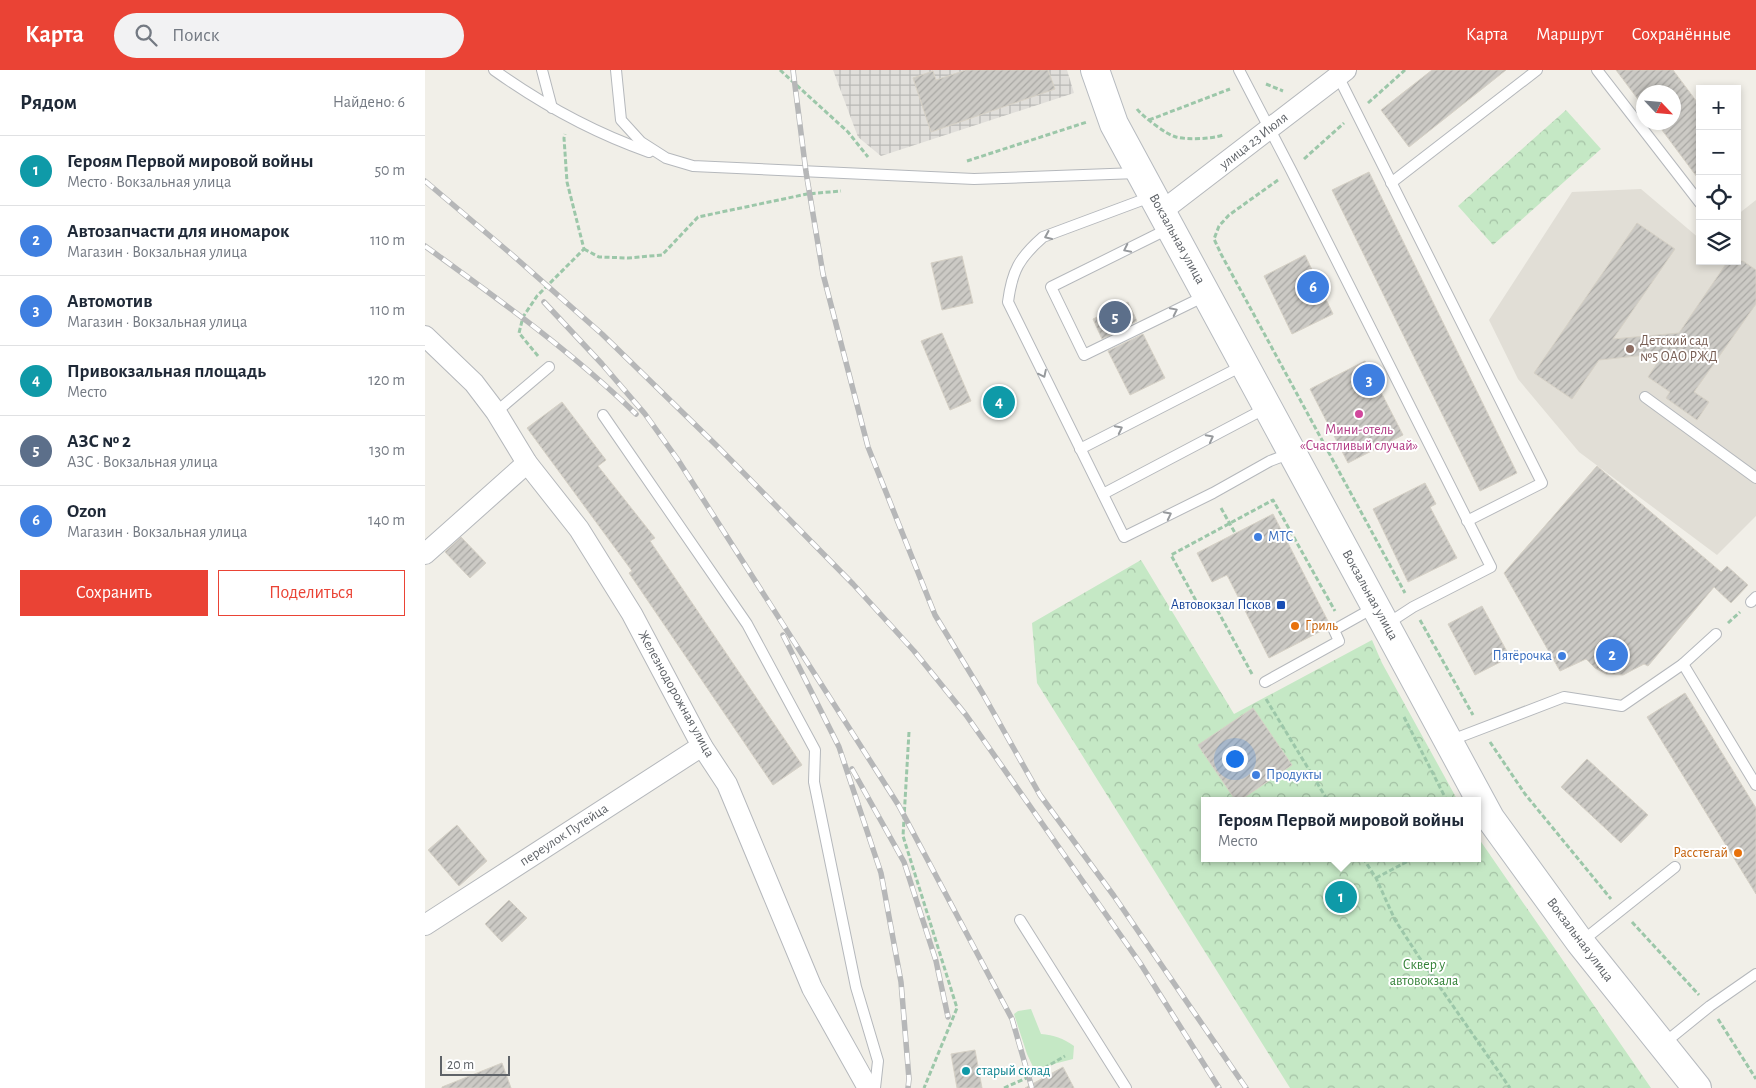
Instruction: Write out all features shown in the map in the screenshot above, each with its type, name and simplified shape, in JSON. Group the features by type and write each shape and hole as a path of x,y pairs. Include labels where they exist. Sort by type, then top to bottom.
{"main road":[{"name":"Вокзальная улица","path":"1095,70 1114,124 1478,797"},
{"name":"Вокзальная улица","path":"1481,802 1490,818 1580,942 1697,1088"}],"street":[{"name":"улица 23 Июля","path":"1157,202 1270,128 1342,73"},
{"name":"Железнодорожная улица","path":"425,336 474,384 496,412 527,463 579,528 627,606 703,746 727,784 812,988 868,1088"},
{"path":"425,554 527,463"},
{"name":"переулок Путейца","path":"425,924 703,746"}],"lane":[{"path":"494,70 529,95 620,142 693,166 974,179 1157,202"},
{"path":"542,70 552,108"},
{"path":"616,70 621,120 641,142 666,158"},
{"path":"1239,70 1491,567 1413,607 1343,624 1334,630 1339,641 1265,682"},
{"path":"1391,183 1537,70"},
{"path":"1597,70 1696,198"},
{"path":"1342,73 1356,113 1542,483 1467,521"},
{"path":"1157,202 1094,218 1043,237 1018,264 1010,282 1007,302 1124,537 1213,493 1270,461 1291,452"},
{"path":"1157,202 1051,287 1084,355 1207,294"},
{"path":"1080,449 1245,364"},
{"path":"496,412 549,367"},
{"path":"1645,397 1756,478"},
{"path":"1103,494 1268,407"},
{"path":"603,415 747,624 815,750 814,782 856,987 878,1061 875,1088"},
{"path":"1448,742 1564,696 1622,706 1683,664 1717,634"},
{"path":"1683,664 1756,785"},
{"path":"1580,942 1675,867"},
{"path":"1020,920 1126,1088"},
{"path":"1663,1044 1710,1006 1756,974"}],"path":[{"path":"780,70 848,132 871,161"},
{"path":"1405,70 1291,170 1229,215 1219,226 1214,239 1225,263 1481,728 1525,794 1620,910 1710,1006 1756,1079"},
{"path":"1149,120 1254,80 1285,92"},
{"path":"1135,103 1138,111 1175,137 1212,138 1227,134"},
{"path":"569,117 564,138 567,182 584,249"},
{"path":"963,162 1089,122 1091,128"},
{"path":"584,249 599,256 628,258 661,255 698,217 807,194 845,191"},
{"path":"549,367 519,333 523,317 537,296 584,249"},
{"path":"1213,493 1235,533"},
{"path":"1171,555 1273,500 1343,624"},
{"path":"1717,634 1754,599"},
{"path":"1403,716 1445,797"},
{"path":"909,732 903,836 957,1008 924,1088"},
{"path":"1366,862 1376,878 1395,920 1511,1088"},
{"path":"1376,878 1406,862"},
{"path":"1004,1088 1029,1077 1065,1056"}],"shaded area":[{"path":"833,70 1067,70 1074,93 881,156 858,137"},
{"name":"Детский сад №5 ОАО РЖД","path":"1641,189 1696,236 1696,265 1741,265 1741,212 1756,200 1756,516 1717,555 1579,452 1518,379 1489,320 1572,192"}],"green space":[{"path":"1566,110 1601,149 1493,245 1458,206"},
{"name":"Сквер у автовокзала","path":"1141,560 1234,714 1372,640 1382,663 1456,797 1201,797 1201,862 1481,862 1481,842 1651,1088 1290,1088 1037,683 1032,623"},
{"path":"1031,1009 1041,1034 1058,1037 1074,1046 1073,1059 1034,1069 1014,1014 1018,1011"}],"building":[{"path":"966,70 1048,70 1055,89 931,132 913,78 933,71 936,80"},
{"path":"1432,70 1506,70 1409,147 1381,110"},
{"path":"1616,70 1673,70 1696,101 1696,176 1662,130 1681,130 1681,85 1636,85 1636,97"},
{"path":"1369,172 1517,473 1480,491 1332,190"},
{"path":"1637,223 1675,249 1613,339 1679,333 1725,265 1741,265 1741,261 1743,261 1756,270 1756,304 1694,392 1709,402 1697,420 1666,398 1670,392 1648,377 1664,353 1599,360 1572,399 1534,373"},
{"path":"1305,255 1333,314 1292,334 1264,276"},
{"path":"962,256 973,303 942,310 931,263"},
{"path":"1128,302 1137,321 1102,339 1093,319"},
{"path":"942,333 971,401 950,410 921,341"},
{"path":"1143,334 1165,378 1130,395 1108,351"},
{"path":"1365,361 1403,435 1348,463 1310,389"},
{"path":"562,402 606,460 598,466 655,538 650,541 802,765 773,785 629,573 632,571 527,428"},
{"path":"1597,466 1721,572 1727,566 1748,585 1731,603 1714,587 1648,666 1644,664 1623,675 1606,674 1595,668 1586,659 1560,671 1504,573"},
{"path":"1425,483 1436,504 1430,507 1457,558 1408,582 1373,509"},
{"name":"Автовокзал Псков","path":"1273,514 1330,625 1269,658 1227,575 1212,582 1197,553"},
{"path":"461,537 486,563 470,578 445,552"},
{"path":"1482,606 1510,657 1475,675 1448,624"},
{"path":"1685,693 1756,808 1756,894 1647,717"},
{"path":"1253,708 1292,765 1245,797 1233,797 1198,745"},
{"path":"1587,759 1648,815 1621,843 1561,787"},
{"path":"457,825 487,861 459,886 428,850"},
{"path":"509,900 527,918 502,942 485,924"},
{"name":"старый склад","path":"975,1050 982,1088 957,1088 951,1054"},
{"path":"502,1063 511,1088 442,1088 442,1087"},
{"path":"1063,1067 1074,1088 1025,1088"}],"railway":[{"path":"793,70 806,172 823,274 868,447 935,615 983,694 1040,795 1114,896 1246,1088"},
{"path":"425,181 602,334 716,445 853,584 914,651 966,715 1140,963 1219,1088"},
{"path":"425,246 560,347 636,414"},
{"path":"544,302 602,364 645,414 678,460 899,806 1012,1019 1032,1088"},
{"path":"783,635 839,747 881,873 901,982 909,1079 908,1088"},
{"path":"852,769 904,862 936,961 948,1017"}],"place":[{"name":"Ozon","path":"1313,287"},
{"name":"АЗС № 2","path":"1115,317"},
{"name":"Детский сад №5 ОАО РЖД","path":"1630,349"},
{"name":"Автомотив","path":"1369,380"},
{"name":"Привокзальная площадь","path":"999,402"},
{"name":"Мини-отель «Счастливый случай»","path":"1359,414"},
{"name":"МТС","path":"1258,537"},
{"name":"Автовокзал Псков","path":"1281,605"},
{"name":"Гриль","path":"1295,626"},
{"name":"Автозапчасти для иномарок","path":"1612,655"},
{"name":"Пятёрочка","path":"1562,656"},
{"name":"Продукты","path":"1256,775"},
{"name":"Расстегай","path":"1738,853"},
{"name":"Героям Первой мировой войны","path":"1341,897"},
{"name":"старый склад","path":"966,1071"}]}
